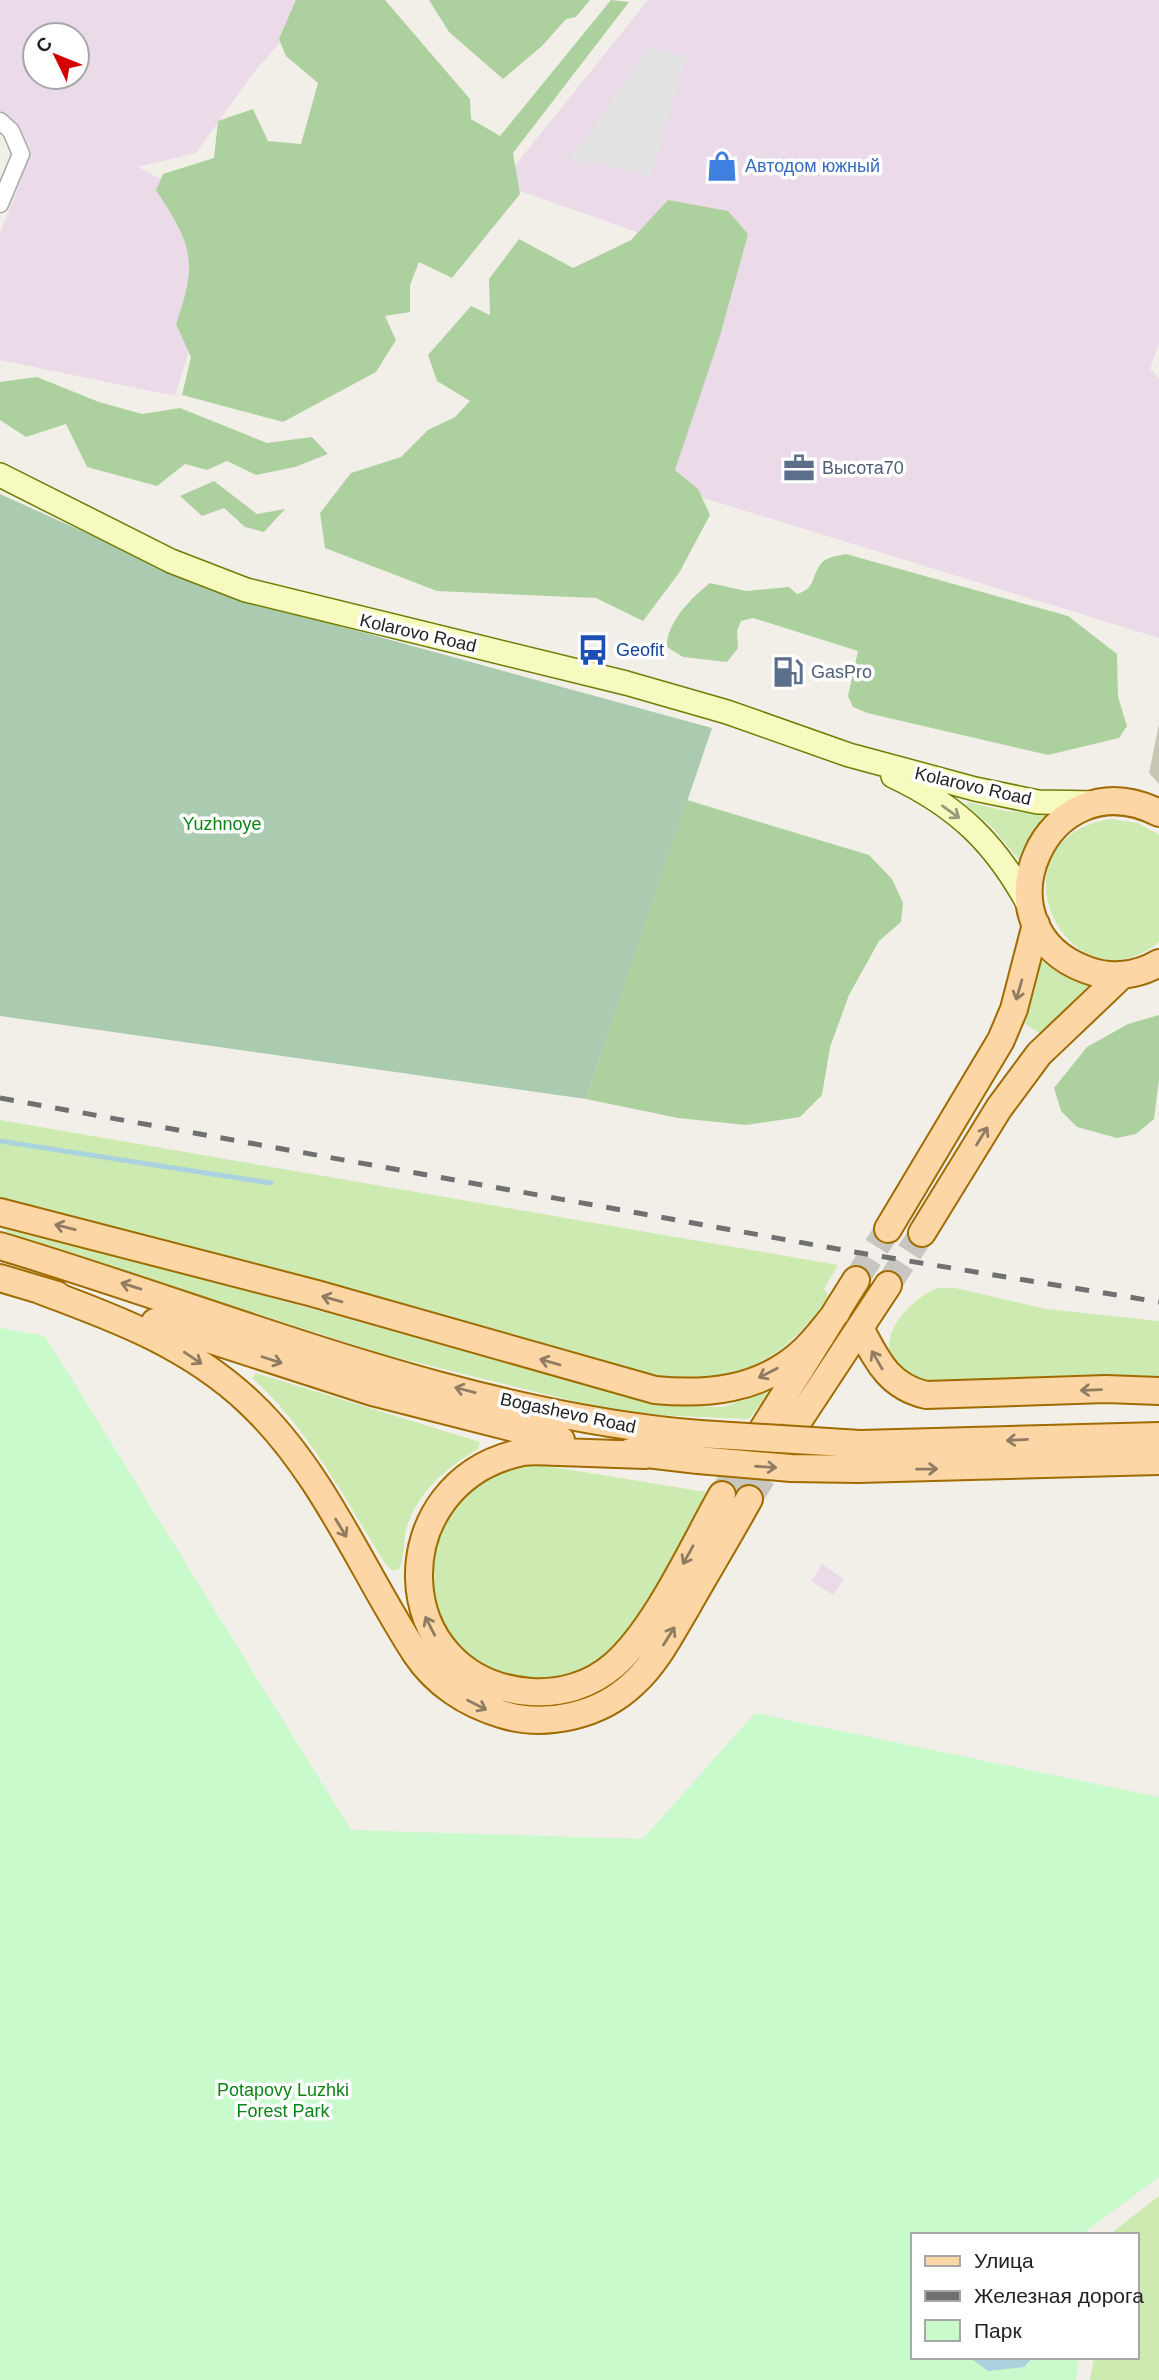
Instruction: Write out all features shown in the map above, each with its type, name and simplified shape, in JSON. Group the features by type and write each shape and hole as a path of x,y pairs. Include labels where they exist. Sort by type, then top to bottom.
{"main road":[{"name":"Kolarovo Road","path":"0,475 171,561 246,590 626,683 727,712 849,755 1009,797 1038,802 1099,803"},
{"name":"Kolarovo Road","path":"849,755 914,785 976,831 1011,872 1033,916"},
{"path":"888,1228 1001,1040 1014,1009 1033,916 1029,878 1038,848 1046,835 1070,814 1099,803 1130,802 1159,813"},
{"path":"1033,916 1053,950 1078,967 1092,972 1122,975 1159,963"},
{"path":"922,1233 999,1108 1039,1054 1122,975"},
{"path":"0,1212 299,1290 655,1390 706,1393 757,1379 800,1354 836,1312"},
{"name":"Bogashevo Road","path":"0,1246 380,1367 452,1387 791,1468 859,1456 1159,1436"},
{"name":"Bogashevo Road","path":"0,1278 174,1328 455,1416 586,1446 645,1455 699,1447"},
{"path":"763,1429 856,1280"},
{"path":"795,1426 888,1285"},
{"path":"42,1291 136,1325 170,1343 212,1371 250,1403 312,1479 425,1665 453,1692 482,1709 515,1718 545,1720 578,1715 605,1703 634,1684 663,1647 749,1499"},
{"path":"860,1328 880,1367 891,1379 906,1390 926,1395 1106,1389 1159,1391"},
{"path":"645,1455 525,1452 475,1471 454,1488 437,1507 425,1529 418,1573 425,1616 450,1656 492,1683 519,1691 545,1693 570,1689 592,1680 614,1665 635,1642 722,1495"},
{"name":"Bogashevo Road","path":"859,1456 1159,1461"}],"street":[{"path":"0,121 10,131 21,154 0,204"}],"shaded area":[{"path":"0,0 318,0 254,72 196,153 138,167 220,211 203,304 175,396 0,360 0,233 21,180 29,147 0,116"},
{"path":"648,0 1159,0 1159,343 1150,369 1159,378 1159,638 661,485 736,267 500,184"},
{"path":"649,48 686,56 651,177 595,162 568,162"},
{"path":"1159,724 1159,784 1149,773"},
{"path":"822,1564 844,1579 833,1595 811,1581"}],"green space":[{"path":"296,0 385,0 470,99 471,119 500,136 611,0 629,2 513,153 520,194 452,278 419,262 410,285 410,312 385,316 396,340 376,372 283,422 182,395 191,357 176,324 188,284 188,253 177,225 156,190 163,174 214,158 218,121 253,109 268,141 301,144 318,83 286,56 279,39"},
{"path":"429,0 590,0 576,17 566,19 542,46 503,79 449,32"},
{"path":"668,200 728,211 748,234 720,336 675,470 698,489 710,515 679,573 643,621 596,598 437,591 325,548 320,513 351,473 401,457 428,430 455,417 470,401 437,381 428,355 471,306 490,315 489,279 519,239 573,268 631,240"},
{"path":"37,377 99,402 142,414 180,408 267,443 312,437 328,454 295,467 256,475 227,461 207,470 185,464 157,486 87,467 66,424 26,437 0,420 0,382"},
{"path":"214,481 257,514 285,509 264,532 245,527 224,508 202,516 180,496"},
{"name":"Yuzhnoye","path":"0,494 219,593 712,728 586,1099 0,1016"},
{"path":"846,554 1068,616 1117,654 1118,697 1127,726 1119,738 1048,755 867,713 853,707 848,696 858,651 753,618 741,621 737,631 738,648 727,662 683,657 667,647 675,620 688,603 710,583 746,591 789,587 797,594 810,586 822,562"},
{"path":"687,800 869,855 892,879 903,903 901,922 879,941 849,995 830,1047 822,1095 800,1117 746,1125 678,1118 586,1099"},
{"path":"968,802 1006,811 1049,814 1034,832 1019,860 992,827 966,805"},
{"path":"1111,819 1138,823 1159,835 1159,942 1126,959 1095,957 1070,941 1053,916 1046,886 1052,857 1073,833"},
{"path":"1041,958 1062,975 1094,986 1074,1002 1043,1035 1022,1022"},
{"path":"1159,1015 1159,1079 1154,1119 1136,1134 1117,1138 1077,1127 1061,1111 1054,1088 1087,1047 1128,1024"},
{"path":"0,1120 838,1265 824,1289 829,1296 807,1324 785,1346 762,1361 737,1372 711,1377 683,1378 617,1369 0,1201"},
{"path":"0,1227 67,1241 614,1393 689,1406 723,1407 771,1391 749,1419 654,1415 593,1406 386,1355 14,1236"},
{"path":"937,1288 955,1288 1046,1309 1159,1321 1159,1379 920,1382 897,1366 889,1343 898,1320 917,1300"},
{"name":"Potapovy Luzhki Forest Park","path":"0,1328 45,1336 351,1830 643,1839 755,1713 1159,1797 1159,2177 1084,2233 911,2233 911,2359 1079,2359 1076,2380 0,2380"},
{"path":"256,1373 480,1442 478,1449 445,1472 419,1501 407,1526 399,1569 393,1571 386,1565 309,1443 252,1378"},
{"path":"529,1463 706,1492 648,1602 620,1641 606,1655 584,1669 560,1677 536,1680 512,1676 488,1667 467,1654 450,1636 436,1614 432,1603 430,1576 438,1533 449,1512 480,1483"},
{"path":"1159,2196 1159,2380 1090,2380 1094,2359 1138,2359 1138,2233 1112,2233"}],"water":[{"path":"972,2359 1031,2359 1024,2367 988,2371"}],"waterway":[{"path":"0,1141 271,1183"}],"tunnel":[{"path":"856,1280 888,1229"},
{"path":"888,1285 922,1233"},
{"path":"722,1495 753,1445"},
{"path":"749,1499 780,1450"}],"railway":[{"path":"0,1098 854,1252 1159,1302"}],"place":[{"name":"Автодом южный","path":"722,166"},
{"name":"Высота70","path":"799,468"},
{"name":"Geofit","path":"593,650"},
{"name":"GasPro","path":"788,672"}]}
